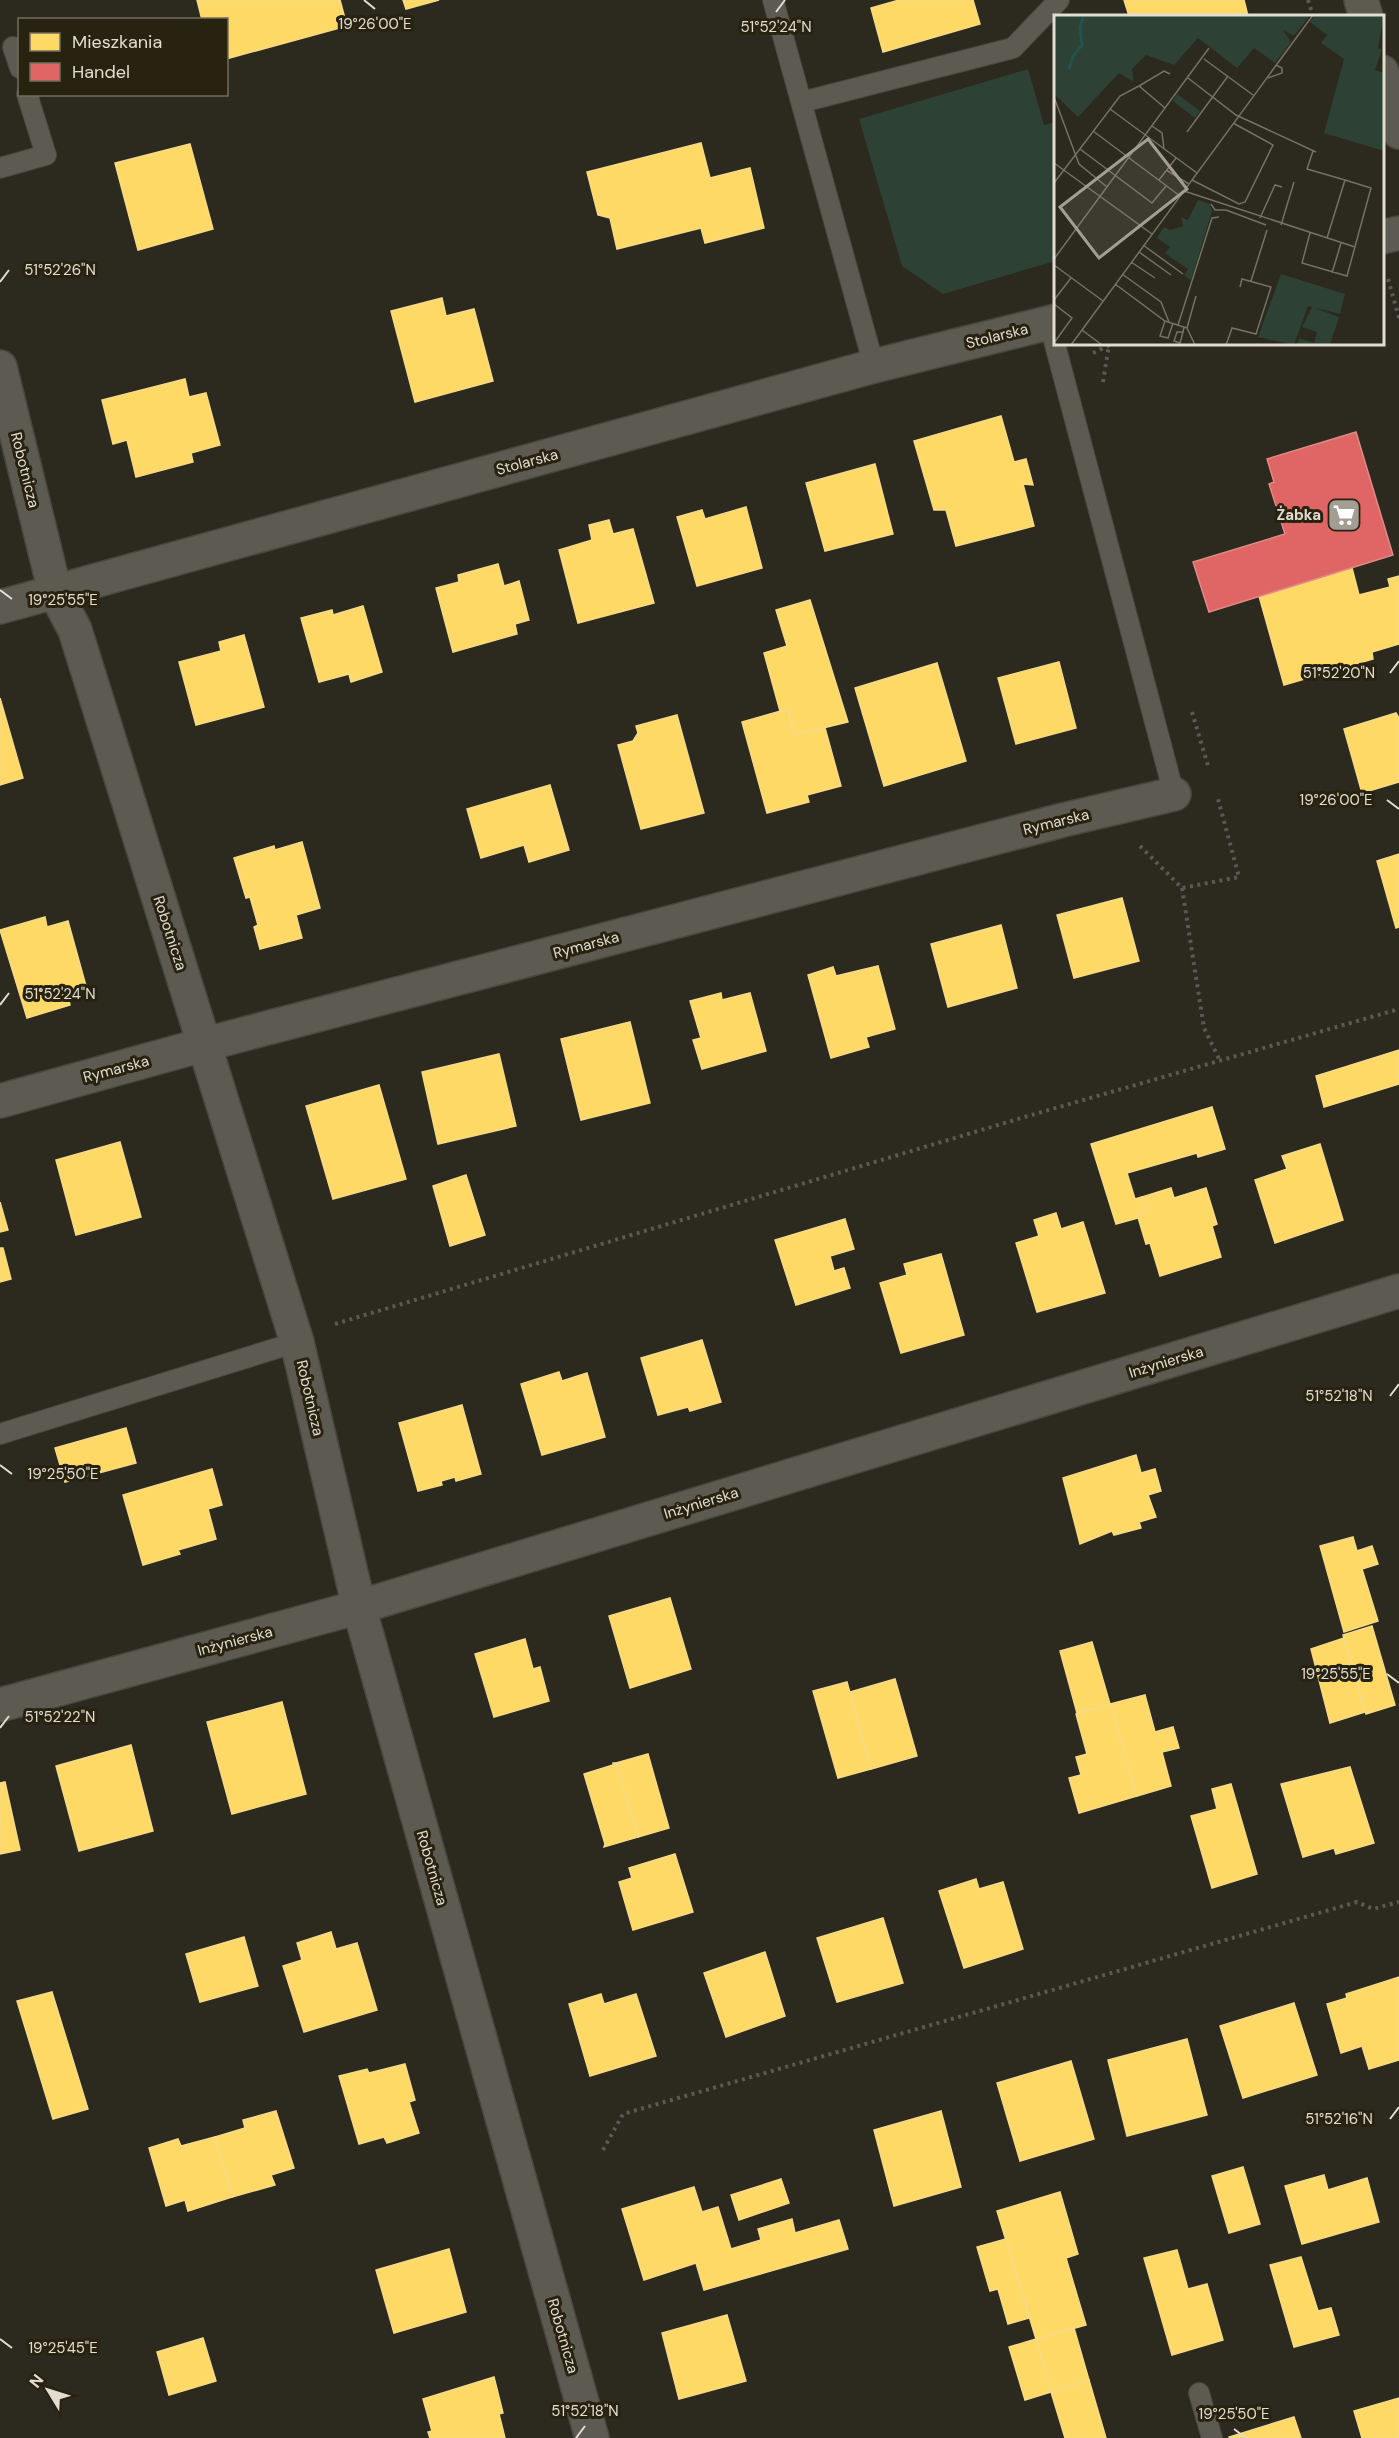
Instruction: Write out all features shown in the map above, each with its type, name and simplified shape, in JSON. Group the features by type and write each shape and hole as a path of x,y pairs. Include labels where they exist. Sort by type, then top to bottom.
{"street":[{"path":"1361,0 1366,15"},
{"path":"1389,78 1399,132"},
{"path":"1384,237 1399,233"},
{"name":"Stolarska","path":"0,607 874,366 1052,322"},
{"name":"Robotnicza","path":"0,367 55,592 75,630 206,1044 297,1342 359,1606 592,2438"},
{"name":"Rymarska","path":"0,1101 206,1044 1174,794"},
{"name":"Inżynierska","path":"0,1705 359,1606 1399,1291"}],"lane":[{"path":"773,0 874,366"},
{"path":"802,102 1013,48 1059,0"},
{"path":"13,47 18,62"},
{"path":"0,168 46,155 28,96"},
{"path":"1058,345 1174,794"},
{"path":"0,1434 297,1342"},
{"path":"1199,2393 1212,2438"}],"path":[{"path":"1308,0 1313,15"},
{"path":"1386,272 1399,318"},
{"path":"1189,703 1209,771"},
{"path":"1182,888 1239,877 1216,793"},
{"path":"1113,808 1121,831 1159,863 1182,888 1204,1028 1220,1061"},
{"path":"297,1342 317,1329 1399,1009"},
{"path":"603,2150 623,2114 1357,1902 1373,1909 1399,1902"}],"green space":[{"path":"1028,69 1044,125 1054,122 1054,261 943,294 902,266 859,119"}],"building: Mieszkania":[{"path":"197,0 340,0 347,26 228,58 228,18 202,18"},
{"path":"403,0 439,0 406,9"},
{"path":"899,0 973,0 980,24 883,52 871,8"},
{"path":"1124,0 1244,0 1248,15 1129,15"},
{"path":"701,143 710,178 750,168 764,228 705,243 701,228 617,249 610,218 598,215 587,172"},
{"path":"190,144 213,229 138,250 115,163"},
{"path":"442,298 446,316 474,309 493,381 415,402 391,311"},
{"path":"185,379 189,397 206,393 220,445 191,453 193,462 136,477 127,440 113,444 102,400"},
{"path":"1001,416 1014,462 1026,459 1033,485 1023,484 1034,526 956,546 946,510 934,510 914,441"},
{"path":"875,464 893,534 825,551 806,483"},
{"path":"746,507 762,568 697,586 677,517 702,510 705,519"},
{"path":"609,520 613,534 633,529 654,603 578,623 559,550 592,540 589,525"},
{"path":"498,564 504,586 519,581 529,620 515,624 517,634 453,652 436,588 459,582 458,575"},
{"path":"1352,568 1359,595 1390,587 1388,579 1399,576 1399,644 1372,652 1373,659 1284,685 1259,596"},
{"path":"810,600 848,722 794,735 788,709 780,711 764,653 787,646 776,610"},
{"path":"363,606 382,672 351,682 349,674 319,682 301,618 332,610 333,615"},
{"path":"244,635 264,707 196,725 179,662 221,651 219,642"},
{"path":"1059,662 1076,728 1016,744 998,678"},
{"path":"937,663 966,761 884,786 855,688"},
{"path":"0,698 23,778 0,785"},
{"path":"788,709 794,735 825,728 841,786 807,795 809,802 767,813 742,722"},
{"path":"1396,713 1399,718 1399,782 1362,793 1344,729"},
{"path":"677,715 704,813 641,829 618,745 633,741 638,733 636,726"},
{"path":"550,785 569,850 529,862 524,845 481,858 467,809"},
{"path":"302,842 320,908 296,915 302,938 260,949 254,927 258,925 250,897 246,898 234,858 274,846 275,850"},
{"path":"1399,854 1399,927 1396,928 1377,861"},
{"path":"1122,898 1139,961 1074,978 1057,915"},
{"path":"45,917 47,927 68,921 86,986 67,992 70,1005 27,1018 0,930"},
{"path":"1001,925 1017,988 948,1007 931,944"},
{"path":"878,966 895,1029 866,1037 869,1047 831,1058 808,975 833,967 836,976"},
{"path":"721,993 722,1000 750,993 766,1051 702,1069 693,1040 701,1038 690,1001"},
{"path":"630,1022 650,1103 581,1120 561,1039"},
{"path":"1399,1050 1399,1084 1324,1107 1316,1076"},
{"path":"499,1054 516,1126 438,1144 422,1072"},
{"path":"379,1085 406,1179 333,1199 306,1106"},
{"path":"1212,1107 1225,1149 1198,1157 1197,1153 1127,1173 1135,1199 1142,1197 1146,1211 1137,1214 1138,1218 1116,1224 1091,1144"},
{"path":"120,1142 141,1217 76,1235 56,1160"},
{"path":"1320,1144 1343,1220 1275,1243 1255,1180 1287,1169 1282,1156"},
{"path":"466,1175 485,1235 450,1246 433,1186"},
{"path":"1171,1188 1174,1198 1206,1188 1217,1224 1212,1226 1221,1257 1160,1276 1150,1243 1146,1244 1137,1214 1146,1211 1142,1197"},
{"path":"0,1202 8,1230 0,1232"},
{"path":"1056,1213 1061,1229 1083,1222 1105,1293 1037,1312 1016,1243 1039,1236 1034,1220"},
{"path":"845,1219 854,1249 830,1256 834,1271 844,1268 850,1288 796,1305 775,1240"},
{"path":"0,1248 3,1248 11,1279 0,1282"},
{"path":"941,1254 964,1335 901,1353 880,1283 907,1275 904,1264"},
{"path":"702,1340 721,1402 690,1411 688,1407 658,1415 641,1358"},
{"path":"559,1372 562,1381 587,1373 605,1437 542,1455 521,1384"},
{"path":"462,1405 481,1474 456,1481 455,1477 441,1481 442,1485 418,1491 399,1423"},
{"path":"126,1428 136,1463 65,1482 55,1448"},
{"path":"1136,1455 1141,1473 1155,1469 1161,1491 1148,1495 1156,1517 1139,1522 1141,1528 1114,1535 1112,1531 1080,1544 1063,1478"},
{"path":"212,1469 222,1505 208,1509 216,1539 178,1550 180,1554 143,1565 123,1495"},
{"path":"1353,1537 1357,1551 1372,1546 1378,1564 1362,1569 1378,1621 1344,1632 1320,1546"},
{"path":"670,1598 691,1669 630,1688 609,1616"},
{"path":"1372,1626 1395,1705 1366,1714 1343,1635"},
{"path":"1344,1638 1365,1712 1330,1723 1311,1649"},
{"path":"525,1639 533,1669 540,1667 549,1701 494,1717 475,1654"},
{"path":"1092,1642 1110,1704 1077,1713 1060,1651"},
{"path":"895,1679 917,1756 871,1769 850,1692"},
{"path":"847,1682 871,1769 838,1778 813,1691"},
{"path":"1145,1695 1155,1732 1173,1727 1179,1748 1162,1752 1171,1786 1137,1796 1110,1704"},
{"path":"282,1702 306,1794 232,1814 207,1722"},
{"path":"1110,1704 1137,1796 1079,1813 1069,1778 1081,1775 1076,1757 1087,1754 1076,1714"},
{"path":"131,1745 153,1831 79,1851 56,1766"},
{"path":"648,1754 669,1828 638,1837 616,1763"},
{"path":"616,1763 638,1837 604,1847 584,1774 613,1765"},
{"path":"1350,1767 1374,1843 1336,1854 1334,1848 1303,1857 1281,1784"},
{"path":"5,1782 20,1850 0,1854 0,1783"},
{"path":"1231,1784 1257,1874 1212,1888 1191,1816 1217,1809 1212,1789"},
{"path":"675,1854 693,1912 633,1930 619,1882 632,1878 629,1868"},
{"path":"976,1879 979,1889 1003,1882 1023,1949 964,1968 939,1891"},
{"path":"883,1918 903,1983 837,2002 817,1938"},
{"path":"331,1932 336,1949 357,1943 377,2010 304,2032 283,1966 302,1960 297,1943"},
{"path":"244,1937 258,1986 200,2002 186,1954"},
{"path":"765,1952 785,2016 726,2037 704,1973"},
{"path":"1399,1977 1399,2060 1369,2069 1362,2046 1341,2053 1327,2004 1347,1998 1346,1994"},
{"path":"52,1992 88,2109 53,2119 17,2001"},
{"path":"601,1994 604,2004 636,1994 656,2056 590,2076 569,2004"},
{"path":"1294,2003 1317,2075 1243,2098 1220,2026"},
{"path":"1187,2039 1207,2115 1127,2136 1108,2060"},
{"path":"1071,2061 1094,2139 1020,2161 997,2083"},
{"path":"405,2064 415,2100 409,2102 419,2133 387,2143 384,2137 359,2144 339,2076 367,2069 369,2073"},
{"path":"276,2111 294,2168 271,2175 275,2185 232,2197 215,2137 245,2128 243,2120"},
{"path":"941,2111 961,2187 894,2206 874,2130"},
{"path":"215,2137 232,2197 188,2211 185,2200 166,2206 149,2148 178,2139 181,2146"},
{"path":"1243,2167 1260,2224 1229,2233 1212,2176"},
{"path":"1324,2175 1328,2190 1367,2178 1379,2222 1302,2244 1285,2186"},
{"path":"781,2179 789,2203 739,2220 731,2195"},
{"path":"694,2187 702,2212 718,2207 731,2249 761,2240 758,2229 792,2219 795,2233 839,2220 848,2249 704,2290 696,2263 644,2280 622,2209"},
{"path":"1060,2192 1078,2254 1066,2258 1086,2325 1036,2339 997,2211"},
{"path":"1006,2239 1029,2318 1008,2324 998,2289 990,2291 977,2247"},
{"path":"449,2249 466,2312 394,2333 376,2270"},
{"path":"1177,2250 1188,2289 1207,2284 1223,2340 1172,2355 1144,2258"},
{"path":"1301,2257 1318,2311 1331,2308 1339,2335 1294,2347 1270,2265"},
{"path":"727,2315 746,2381 679,2399 662,2333"},
{"path":"1074,2328 1089,2380 1051,2392 1036,2339"},
{"path":"203,2338 216,2381 169,2395 157,2352"},
{"path":"1036,2339 1051,2392 1025,2400 1009,2347"},
{"path":"494,2377 503,2413 499,2414 505,2438 430,2438 428,2432 432,2431 423,2399"},
{"path":"1089,2380 1106,2438 1065,2438 1051,2392"},
{"path":"1399,2398 1399,2438 1362,2438 1354,2411"},
{"path":"1294,2417 1301,2438 1229,2437"}],"building: Handel":[{"path":"1356,432 1393,555 1209,612 1193,562 1285,534 1269,484 1274,482 1267,459"}],"place":[{"name":"Żabka","path":"1344,515"}]}
